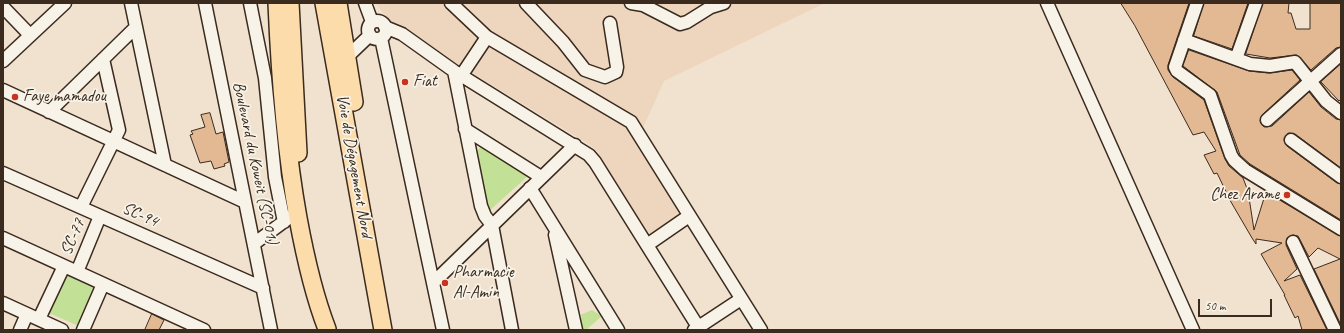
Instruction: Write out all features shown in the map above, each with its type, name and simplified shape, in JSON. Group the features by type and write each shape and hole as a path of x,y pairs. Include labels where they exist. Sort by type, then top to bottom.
{"highway":[{"path":"277,3 280,80 284,128 297,211 315,298 327,330"},
{"path":"290,3 298,148 306,220 314,270 327,330"},
{"name":"Voie de Dégagement Nord","path":"324,3 341,58 383,330"},
{"path":"338,3 341,58"}],"street":[{"path":"3,61 65,3"},
{"path":"131,3 165,165"},
{"name":"Boulevard du Koweit (SC-01)","path":"205,3 271,330"},
{"path":"250,3 263,64 275,177 284,222"},
{"path":"365,3 372,22 380,21 379,33 443,330"},
{"path":"451,3 487,37 631,122 761,330"},
{"path":"526,3 563,42 581,67 605,78 616,72 617,67 610,23"},
{"path":"631,3 643,5 680,24 687,22 711,7 724,3"},
{"path":"1047,3 1193,330"},
{"path":"1197,3 1175,62 1175,66 1177,70 1210,95 1234,160 1245,170 1341,229"},
{"path":"1236,59 1256,3"},
{"path":"3,7 30,35"},
{"path":"49,112 136,27"},
{"path":"341,58 379,33 402,34 457,74 575,145 589,155 595,162 647,245 698,329 741,299"},
{"path":"487,37 457,74 465,129 481,206 485,216 492,225 512,330"},
{"path":"1184,40 1260,66 1295,62 1330,105 1341,113"},
{"path":"1267,120 1341,54"},
{"path":"81,207 119,128 103,59"},
{"path":"3,90 246,202"},
{"path":"465,129 541,177"},
{"path":"1291,140 1341,177"},
{"path":"433,283 575,145"},
{"name":"SC-94","path":"3,173 263,288"},
{"path":"530,188 618,330"},
{"path":"254,243 297,211"},
{"name":"SC-77","path":"77,272 100,216"},
{"path":"647,245 689,216"},
{"path":"553,226 576,330"},
{"path":"3,238 204,330"},
{"path":"1293,242 1335,330"},
{"path":"39,319 64,266"},
{"path":"83,330 103,284"},
{"path":"3,303 62,330"},
{"path":"20,330 27,314"}],"shaded area":[{"path":"376,3 825,3 664,81 643,128 699,218 653,243 598,152 587,143 390,23"}],"green space":[{"path":"482,145 528,176 488,212 474,155"},
{"path":"70,264 102,278 81,327 49,313"},
{"path":"592,310 602,316 586,330 581,330 578,323 582,316 580,315"}],"building":[{"path":"1121,3 1189,3 1168,65 1168,70 1173,77 1204,100 1225,159 1229,166 1243,178 1248,191 1254,230 1266,192 1341,236 1341,325 1314,269 1340,259 1318,248 1309,257 1298,236 1293,235 1287,238 1286,245 1297,269 1284,281 1300,275 1327,330 1302,330 1298,316 1295,318 1285,295 1261,254 1282,243 1256,239 1256,244 1231,202 1217,173 1214,174 1204,155 1216,151 1204,132 1193,135 1135,26"},
{"path":"1204,3 1248,3 1232,49 1194,36"},
{"path":"1263,3 1289,3 1288,13 1291,13 1296,29 1310,29 1310,3 1341,3 1341,47 1336,48 1311,70 1297,55 1270,58 1246,54"},
{"path":"1189,50 1249,71 1269,73 1292,70 1300,80 1262,115 1260,121 1264,127 1272,126 1309,92 1321,107 1336,119 1341,120 1341,168 1295,134 1288,133 1284,140 1287,146 1337,183 1341,184 1341,220 1250,164 1240,155 1217,92 1183,66"},
{"path":"1341,64 1341,99 1339,101 1321,82"},
{"path":"210,113 216,134 223,132 229,162 224,164 225,166 214,169 211,161 200,163 190,135 193,134 191,131 205,127 201,115"},
{"path":"152,314 164,320 159,330 145,330"}],"place":[{"name":"Fiat","path":"405,82"},
{"name":"Faye mamadou","path":"15,97"},
{"name":"Chez Arame","path":"1287,195"},
{"name":"Pharmacie Al-Amin","path":"445,283"}]}
